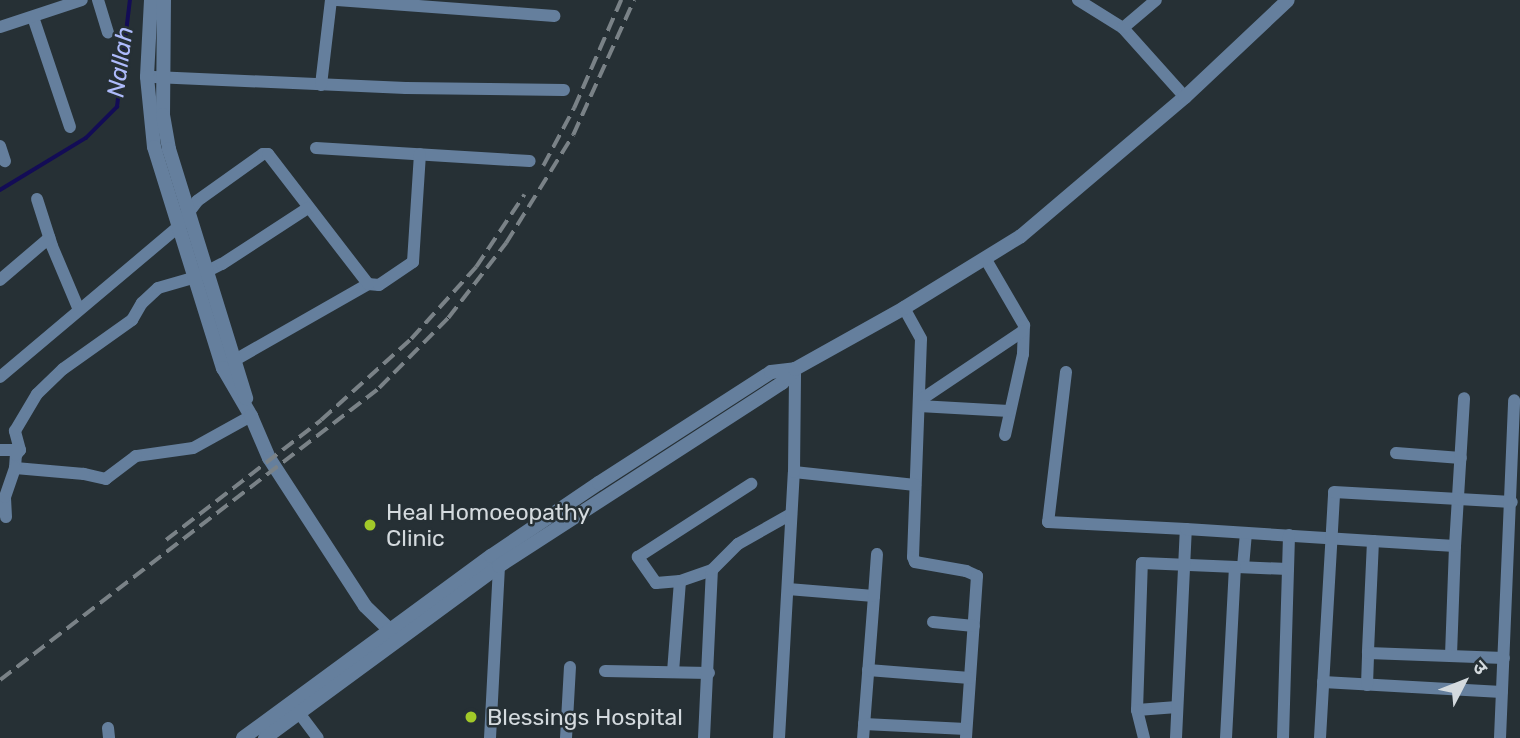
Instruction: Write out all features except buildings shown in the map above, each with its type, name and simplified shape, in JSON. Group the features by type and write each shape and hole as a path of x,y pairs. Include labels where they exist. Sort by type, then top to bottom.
{"street":[{"path":"0,27 82,0"},
{"path":"98,0 108,32"},
{"path":"150,0 147,77 156,156 177,228 236,358 251,416"},
{"path":"164,0 163,115 169,149 188,211 200,275 223,368 251,416 269,458 365,606 394,634"},
{"path":"321,85 331,0"},
{"path":"337,0 554,16"},
{"path":"1078,0 1122,28 1185,97"},
{"path":"1122,28 1156,0"},
{"path":"243,738 394,634 782,383 795,369 904,308 1021,236 1185,97 1288,0"},
{"path":"33,16 70,127"},
{"path":"147,77 321,85 564,90"},
{"path":"0,146 5,161"},
{"path":"316,148 530,161"},
{"path":"0,377 177,228 188,211 263,154 268,154 368,284"},
{"path":"223,368 236,358 368,284 379,285 413,262 420,154"},
{"path":"37,199 49,237 79,310"},
{"path":"6,517 5,497 20,450 15,431 37,394 85,351 112,337 132,320 142,303 158,288 200,275 308,208"},
{"path":"0,280 49,237"},
{"path":"985,258 1024,324 1023,354 1005,435"},
{"path":"864,724 966,734 977,576 965,571 915,562 913,557 921,339 904,308"},
{"path":"919,404 1023,331"},
{"path":"779,738 794,472 795,369"},
{"path":"265,738 502,549 771,372 795,369"},
{"path":"1066,372 1048,522 1455,546"},
{"path":"1451,656 1464,398"},
{"path":"1500,738 1504,658 1513,599 1514,400"},
{"path":"919,404 1009,411"},
{"path":"15,468 84,474 106,479 136,456 193,448 251,416"},
{"path":"0,450 20,450"},
{"path":"1396,453 1461,458"},
{"path":"794,472 915,485"},
{"path":"751,484 638,557 656,583 680,581 712,570 738,544 792,514"},
{"path":"1320,738 1334,492 1512,502"},
{"path":"1176,738 1185,529"},
{"path":"1226,738 1239,567 1246,533"},
{"path":"1283,738 1289,536"},
{"path":"1367,685 1373,541"},
{"path":"863,738 877,554"},
{"path":"1144,738 1136,710 1142,563 1288,569"},
{"path":"490,738 499,566"},
{"path":"704,738 712,570"},
{"path":"673,672 680,581"},
{"path":"788,589 874,596"},
{"path":"933,622 974,626"},
{"path":"1368,653 1504,658"},
{"path":"566,738 570,667"},
{"path":"868,670 970,678"},
{"path":"605,671 709,673"},
{"path":"1323,682 1502,692"},
{"path":"1136,710 1177,707"},
{"path":"299,713 318,738"}],"waterway":[{"name":"Nallah","path":"0,190 86,138 117,107 130,0"}],"railway":[{"path":"543,166 574,108 621,0"},
{"path":"0,680 379,388 448,318 506,243 573,135 634,0"},
{"path":"166,540 321,420 411,339 476,267 524,195"}],"place":[{"name":"Heal Homoeopathy Clinic","path":"370,525"},
{"name":"Blessings Hospital","path":"471,717"}]}
